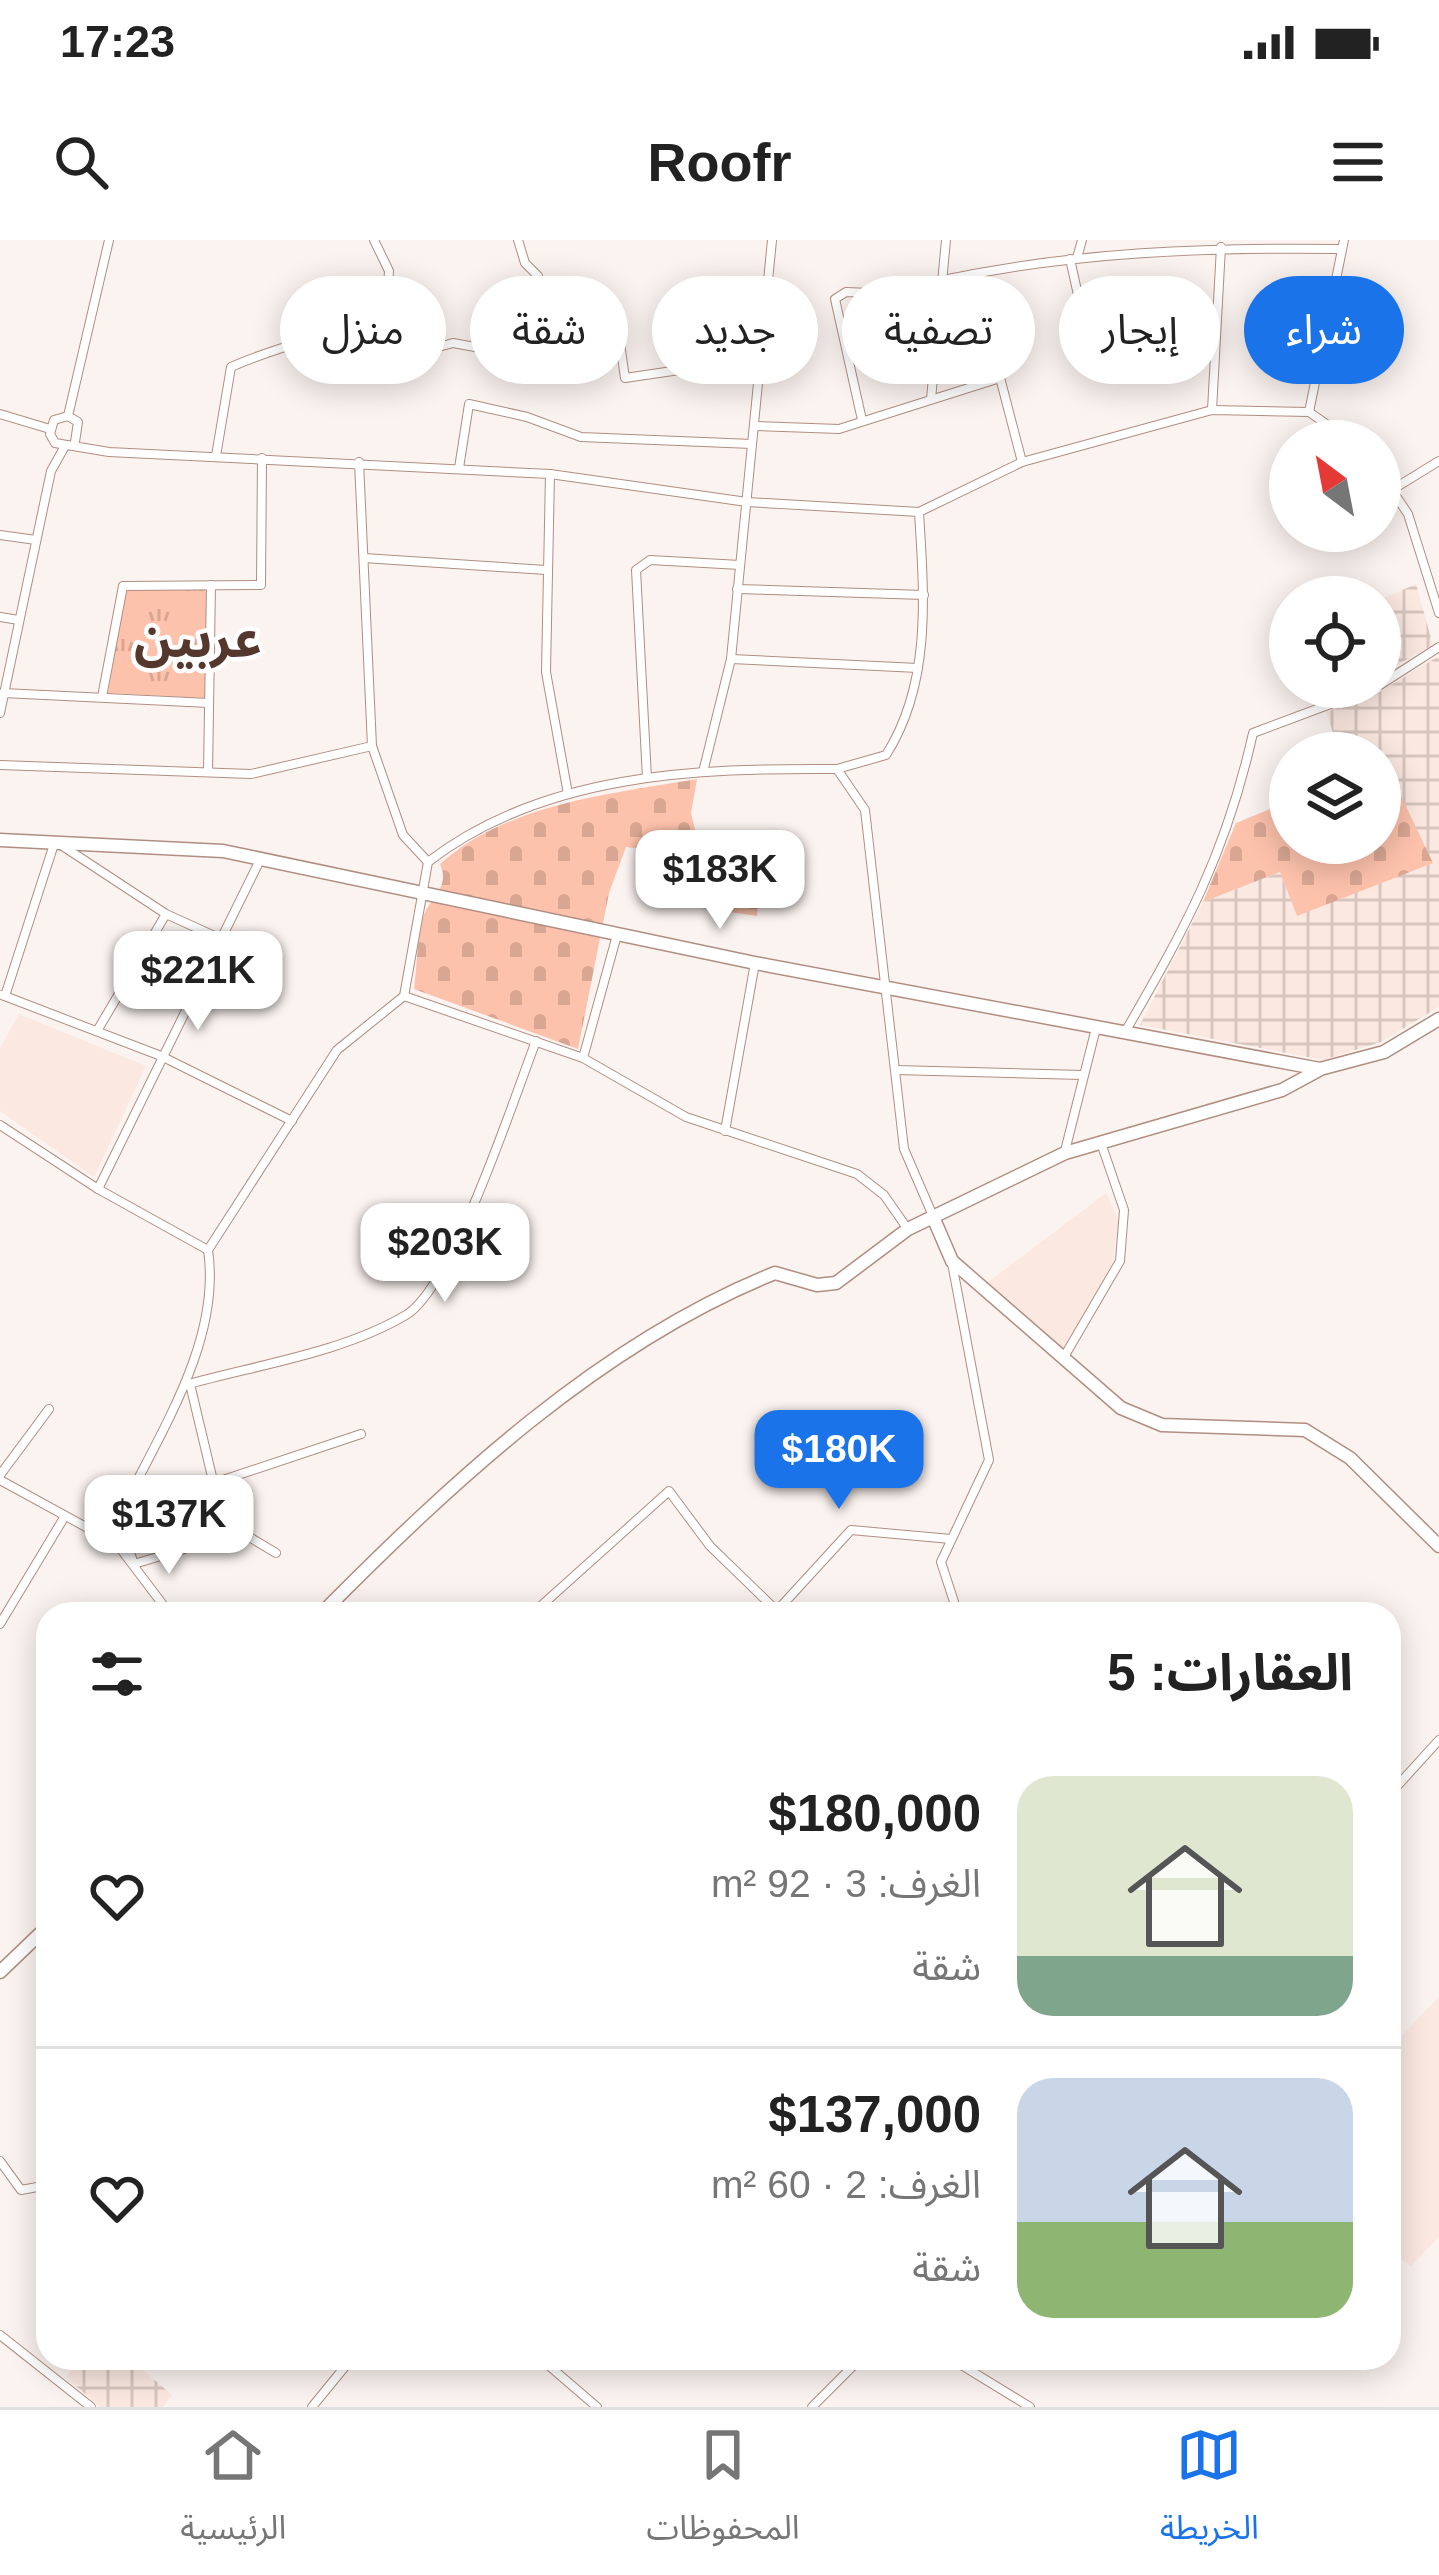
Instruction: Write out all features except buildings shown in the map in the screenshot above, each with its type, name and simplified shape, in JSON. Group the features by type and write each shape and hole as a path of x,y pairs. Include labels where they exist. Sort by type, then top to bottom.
{"street":[{"path":"68,416 109,240"},
{"path":"217,456 231,367 277,346 338,334 386,314 389,272 374,240"},
{"path":"518,240 525,263 538,276"},
{"path":"768,276 772,240"},
{"path":"944,276 946,240"},
{"path":"1076,276 1073,258 1082,240"},
{"path":"963,276 1073,258 1221,247 1342,245 1309,412"},
{"path":"1212,410 1221,247"},
{"path":"842,294 835,298 842,330"},
{"path":"704,768 731,659 758,384"},
{"path":"854,384 862,420"},
{"path":"931,399 933,384"},
{"path":"754,427 839,428 980,384"},
{"path":"1002,384 1022,462"},
{"path":"458,468 469,404 527,417 581,437 752,444"},
{"path":"68,416 54,420 50,429 56,443 109,452 550,474 747,502 919,512 1022,462 1212,410 1309,412 1321,420"},
{"path":"0,414 50,429"},
{"path":"0,713 50,471 80,427 68,416"},
{"path":"102,697 124,586 261,585 262,458"},
{"path":"359,461 372,746 403,835 428,862"},
{"path":"1401,484 1439,461"},
{"path":"550,474 546,672 568,794"},
{"path":"1401,505 1439,613"},
{"path":"134,1564 119,1528 121,1514 187,1384 214,1288 208,1250 337,1050 404,996 428,862 461,836 568,794 704,768 837,769 886,755 911,711 918,668 924,595 919,512"},
{"path":"0,535 36,540"},
{"path":"364,558 546,570"},
{"path":"647,779 636,570 650,560 740,565"},
{"path":"208,772 211,585"},
{"path":"737,589 924,595"},
{"path":"0,617 19,620"},
{"path":"1401,671 1439,647"},
{"path":"731,659 918,668"},
{"path":"3,693 209,703"},
{"path":"1124,1032 1188,923 1233,820 1253,734 1321,708"},
{"path":"0,765 251,774 372,746"},
{"path":"837,769 865,811 904,1149 952,1261 989,1460 941,1562 954,1602"},
{"path":"0,841 261,858 755,964 1320,1069"},
{"path":"55,841 166,914 221,939"},
{"path":"55,841 3,995 161,1056 292,1120"},
{"path":"98,1189 261,858"},
{"path":"97,1031 166,914"},
{"path":"583,1058 617,934"},
{"path":"725,1131 755,964"},
{"path":"404,996 583,1058 686,1117 857,1174 884,1196 908,1229"},
{"path":"333,1602 520,1431 646,1339 775,1273 817,1285 836,1283 908,1229 1065,1153 1282,1090 1320,1069 1384,1052 1439,1019"},
{"path":"1065,1153 1096,1028"},
{"path":"187,1384 349,1339 409,1314 439,1277 536,1041"},
{"path":"896,1070 1082,1075"},
{"path":"0,1139 3,1127 98,1189 208,1250"},
{"path":"1064,1357 1120,1261 1124,1210 1101,1142"},
{"path":"952,1261 1121,1408 1162,1425 1305,1430 1350,1458 1439,1546"},
{"path":"187,1384 214,1486"},
{"path":"49,1409 0,1478 117,1544 161,1602"},
{"path":"85,1526 361,1434"},
{"path":"545,1602 669,1491 710,1546 765,1602"},
{"path":"183,1494 200,1544"},
{"path":"0,1624 65,1516"},
{"path":"786,1602 851,1530 951,1539"},
{"path":"134,1564 242,1532 276,1553"},
{"path":"1401,1782 1439,1739"},
{"path":"0,1972 36,1938"},
{"path":"0,2161 21,2190 36,2187"},
{"path":"0,2335 36,2363"},
{"path":"44,2370 91,2407"},
{"path":"312,2407 342,2370"},
{"path":"554,2370 597,2407"},
{"path":"812,2407 849,2370"},
{"path":"970,2370 1030,2407"}],"shaded area":[{"path":"1416,584 1433,645 1401,663 1401,591"},
{"path":"1439,656 1439,1007 1381,1042 1323,1060 1140,1025 1203,902 1280,872 1297,915 1432,863 1401,798 1401,732 1333,732 1326,712 1401,708 1401,679"},
{"path":"19,1014 146,1066 94,1177 0,1111 0,1048"},
{"path":"1106,1193 1119,1222 1112,1264 1065,1351 987,1283"},
{"path":"1439,1997 1439,2237 1411,2266 1401,2259 1401,2037"},
{"path":"72,2370 143,2370 172,2395 163,2407 100,2407 66,2377"}],"green space":[{"path":"207,589 205,698 108,693 126,590"},
{"path":"697,779 691,813 698,842 722,852 763,855 757,916 676,904 683,854 626,847 609,893 578,1049 414,989 423,918 443,880 440,864 467,843 562,804"},
{"path":"1401,796 1433,863 1297,916 1280,872 1203,902 1236,823 1269,810 1269,864 1401,864"}],"district":[{"name":"عربين","path":"198,639"}]}
